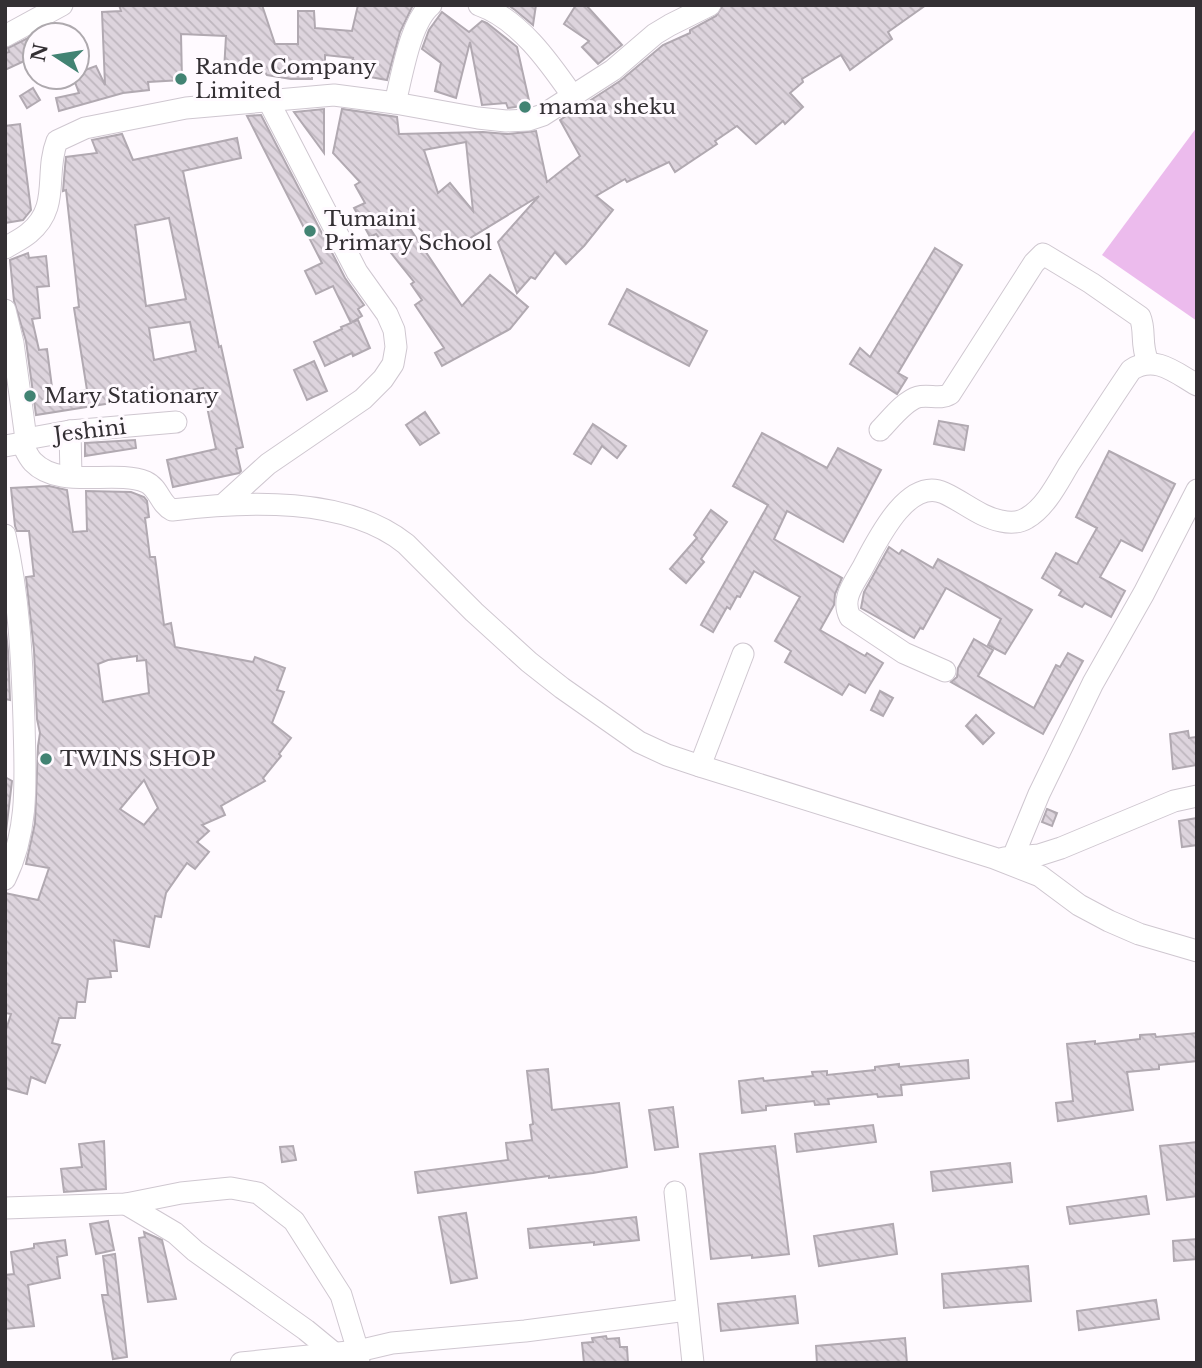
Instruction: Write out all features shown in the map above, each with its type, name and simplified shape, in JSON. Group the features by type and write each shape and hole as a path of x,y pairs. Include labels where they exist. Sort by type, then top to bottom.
{"street":[{"path":"5,36 62,5"},
{"path":"395,103 415,31 423,12 431,5"},
{"path":"479,5 494,10 522,34 572,95"},
{"path":"5,248 29,233 46,214 50,201 52,153 57,141 85,128 187,108 334,95 478,118 528,120 543,115 630,58 656,34 710,5"},
{"path":"225,503 268,464 363,399 383,379 393,364 396,348 394,330 387,314 358,272 268,100"},
{"path":"880,430 912,400 921,396 939,398 950,394 1034,263 1044,254 1140,317 1143,323 1142,343 1148,362"},
{"path":"5,310 13,344 18,443 34,463 46,470 71,476 143,481 156,490 164,504 172,510 225,503 299,507 361,518 393,533 529,662 639,742 700,766 1004,858 1040,876 1079,905 1109,921 1139,934 1197,951"},
{"path":"945,671 904,653 850,617 845,608 846,598 884,530 901,506 913,496 929,489 943,492 975,512 999,521 1013,523 1026,520 1052,489 1131,370 1148,362 1170,369 1197,385"},
{"name":"Jeshini","path":"18,443 70,431 176,422"},
{"path":"70,431 71,476"},
{"path":"1004,858 1039,794 1093,683 1144,593 1197,489"},
{"path":"5,535 18,608 22,650 27,775 19,845 5,879"},
{"path":"700,766 743,654"},
{"path":"1004,858 1040,855 1174,801 1197,796"},
{"path":"5,1208 127,1204 181,1193 232,1188 258,1193 294,1221 341,1295 358,1357"},
{"path":"675,1192 693,1363"},
{"path":"127,1204 175,1233 195,1251 334,1353"},
{"path":"241,1363 334,1353 358,1357 392,1343 525,1331 687,1310"}],"shaded area":[{"path":"1197,127 1197,321 1102,255"}],"building":[{"path":"119,5 262,5 275,44 298,44 298,11 314,11 315,28 352,31 358,5 413,5 400,32 387,80 370,77 372,71 351,67 353,58 325,55 325,66 312,66 312,79 267,75 262,68 254,73 224,71 226,36 181,34 182,80 148,82 149,90 123,93 59,111 56,98 79,93 78,91 91,91 91,68 96,66 105,85 102,12 121,11"},
{"path":"508,5 536,5 533,25 515,10"},
{"path":"576,5 586,5 622,45 598,64 582,47 589,41 564,24"},
{"path":"723,5 926,5 888,32 892,39 850,70 841,55 802,79 803,82 790,93 803,107 785,124 783,121 756,144 737,126 715,141 717,144 675,172 669,162 627,182 625,179 596,196 613,210 584,246 566,264 555,252 535,279 531,277 517,293 498,242 539,196 449,251 445,251 405,216 403,218 462,306 490,275 528,307 510,329 442,366 435,353 444,348 415,305 422,300 411,284 414,282 376,234 370,237 354,208 365,203 355,185 360,182 333,153 342,109 397,117 399,134 507,134 536,131 547,182 580,156 560,120 620,81 663,45 690,33 690,30 716,16","holes":["466,142 473,211 450,183 438,193 424,150"]},
{"path":"442,12 469,32 482,21 487,23 517,47 530,105 508,108 506,103 482,105 470,42 456,98 435,91 441,63 422,49 429,30"},
{"path":"21,42 21,63 5,70 5,53 9,52 8,48"},
{"path":"28,91 35,91 40,100 27,108 20,96"},
{"path":"324,109 324,153 294,112"},
{"path":"261,115 345,278 364,305 358,309 362,316 352,322 358,320 370,348 325,366 314,342 351,323 333,286 316,294 305,271 322,263 247,116"},
{"path":"20,124 31,210 23,220 5,223 5,126"},
{"path":"122,134 133,160 237,138 241,158 183,171 219,347 221,346 243,447 236,449 241,471 239,473 173,487 167,460 216,449 203,388 158,396 159,400 137,403 137,399 36,415 26,341 14,301 10,260 28,253 29,258 46,256 49,286 37,287 40,318 32,319 39,350 47,349 53,395 87,390 74,308 79,307 66,190 63,191 66,157 97,153 92,140","holes":["169,218 186,299 146,306 135,225","190,322 196,351 154,360 149,328"]},
{"path":"935,248 962,265 898,373 907,378 897,394 850,364 860,348 870,357"},
{"path":"627,289 707,331 689,366 609,324"},
{"path":"314,361 327,391 307,400 294,370"},
{"path":"425,412 439,433 420,445 406,425"},
{"path":"939,421 968,426 964,450 934,444"},
{"path":"593,424 626,446 617,458 602,446 591,464 574,454"},
{"path":"762,433 827,468 838,448 881,470 843,542 787,511 774,539 842,578 835,594 834,605 820,630 865,656 867,653 883,663 865,693 849,684 842,695 785,662 791,651 775,641 800,597 754,571 740,597 737,596 730,609 727,607 713,632 701,625 768,505 733,486"},
{"path":"135,440 136,448 85,456 85,443"},
{"path":"1109,451 1175,484 1142,551 1121,540 1100,577 1125,591 1111,617 1085,603 1082,607 1059,595 1062,590 1042,578 1056,553 1077,564 1097,528 1076,517"},
{"path":"49,486 67,490 73,532 87,531 86,491 131,492 144,497 149,517 145,518 150,557 155,557 164,625 171,623 175,647 253,662 255,657 285,668 277,690 284,692 272,723 291,738 279,754 281,756 263,778 265,781 221,806 225,815 202,825 209,831 197,842 209,852 195,869 187,863 166,893 161,917 155,916 149,947 114,940 117,971 110,971 111,977 88,979 85,1002 77,1002 75,1018 59,1018 52,1043 60,1045 45,1083 31,1077 27,1094 5,1088 5,1033 11,1014 5,1013 5,893 38,900 49,868 26,864 35,823 40,733 26,577 34,576 29,531 17,531 11,488","holes":["137,656 137,661 146,660 149,693 103,702 98,664","144,780 158,808 144,825 120,809"]},
{"path":"711,510 727,522 701,559 704,562 686,583 670,569 697,538 694,535"},
{"path":"889,547 899,554 902,550 933,568 938,559 1032,610 1005,654 988,645 1001,619 946,588 923,629 920,628 914,638 861,608 864,592"},
{"path":"5,622 8,651 10,700 5,699"},
{"path":"974,639 993,650 978,676 1034,708 1056,665 1060,667 1068,653 1083,661 1043,734 951,682 957,677 958,668"},
{"path":"880,691 893,698 883,716 871,710"},
{"path":"976,715 994,733 983,744 966,726"},
{"path":"1188,731 1189,738 1197,737 1197,765 1173,769 1170,734"},
{"path":"5,777 12,781 5,840"},
{"path":"1047,809 1057,813 1052,826 1042,822"},
{"path":"1197,818 1197,845 1182,847 1179,821"},
{"path":"1197,1033 1197,1061 1127,1072 1133,1110 1058,1121 1056,1103 1073,1101 1067,1044 1140,1039 1140,1035 1155,1034 1156,1037"},
{"path":"968,1060 969,1078 901,1085 902,1095 878,1097 877,1094 828,1099 829,1104 815,1105 814,1101 766,1106 766,1110 742,1113 739,1081 813,1076 812,1072 827,1071 827,1075 875,1070 875,1067 899,1064 899,1067"},
{"path":"548,1069 552,1110 619,1103 627,1167 418,1193 415,1172 508,1160 506,1143 532,1140 530,1125 533,1124 527,1071"},
{"path":"673,1107 678,1147 655,1150 649,1110"},
{"path":"873,1125 876,1142 797,1152 795,1134"},
{"path":"104,1141 106,1189 64,1192 61,1169 82,1167 79,1144"},
{"path":"1197,1142 1197,1196 1167,1200 1160,1146"},
{"path":"293,1146 296,1160 282,1162 280,1147"},
{"path":"775,1146 789,1254 711,1259 700,1154"},
{"path":"1010,1163 1012,1182 933,1191 931,1172"},
{"path":"1146,1196 1149,1214 1070,1224 1067,1207"},
{"path":"466,1213 477,1278 451,1283 439,1217"},
{"path":"636,1217 639,1240 530,1248 528,1229"},
{"path":"108,1221 114,1250 96,1254 90,1224"},
{"path":"893,1224 897,1254 819,1266 814,1236"},
{"path":"144,1232 162,1240 176,1299 148,1302 139,1238 145,1237"},
{"path":"1197,1239 1197,1259 1174,1261 1173,1241"},
{"path":"65,1240 67,1255 57,1257 60,1278 28,1285 34,1326 5,1329 5,1275 14,1274 11,1252 34,1248 34,1244"},
{"path":"115,1254 127,1357 113,1359 102,1295 108,1295 103,1256"},
{"path":"1028,1266 1031,1301 944,1308 942,1274"},
{"path":"795,1296 798,1323 721,1331 718,1304"},
{"path":"1156,1300 1159,1319 1079,1330 1077,1311"},
{"path":"606,1336 607,1339 619,1338 620,1347 627,1347 628,1363 584,1363 582,1343 593,1342 592,1338"},
{"path":"905,1338 907,1363 817,1363 816,1346"}],"place":[{"name":"Rande Company Limited","path":"181,79"},
{"name":"mama sheku","path":"525,107"},
{"name":"Tumaini Primary School","path":"310,231"},
{"name":"Mary Stationary","path":"30,396"},
{"name":"TWINS SHOP","path":"46,759"}]}
